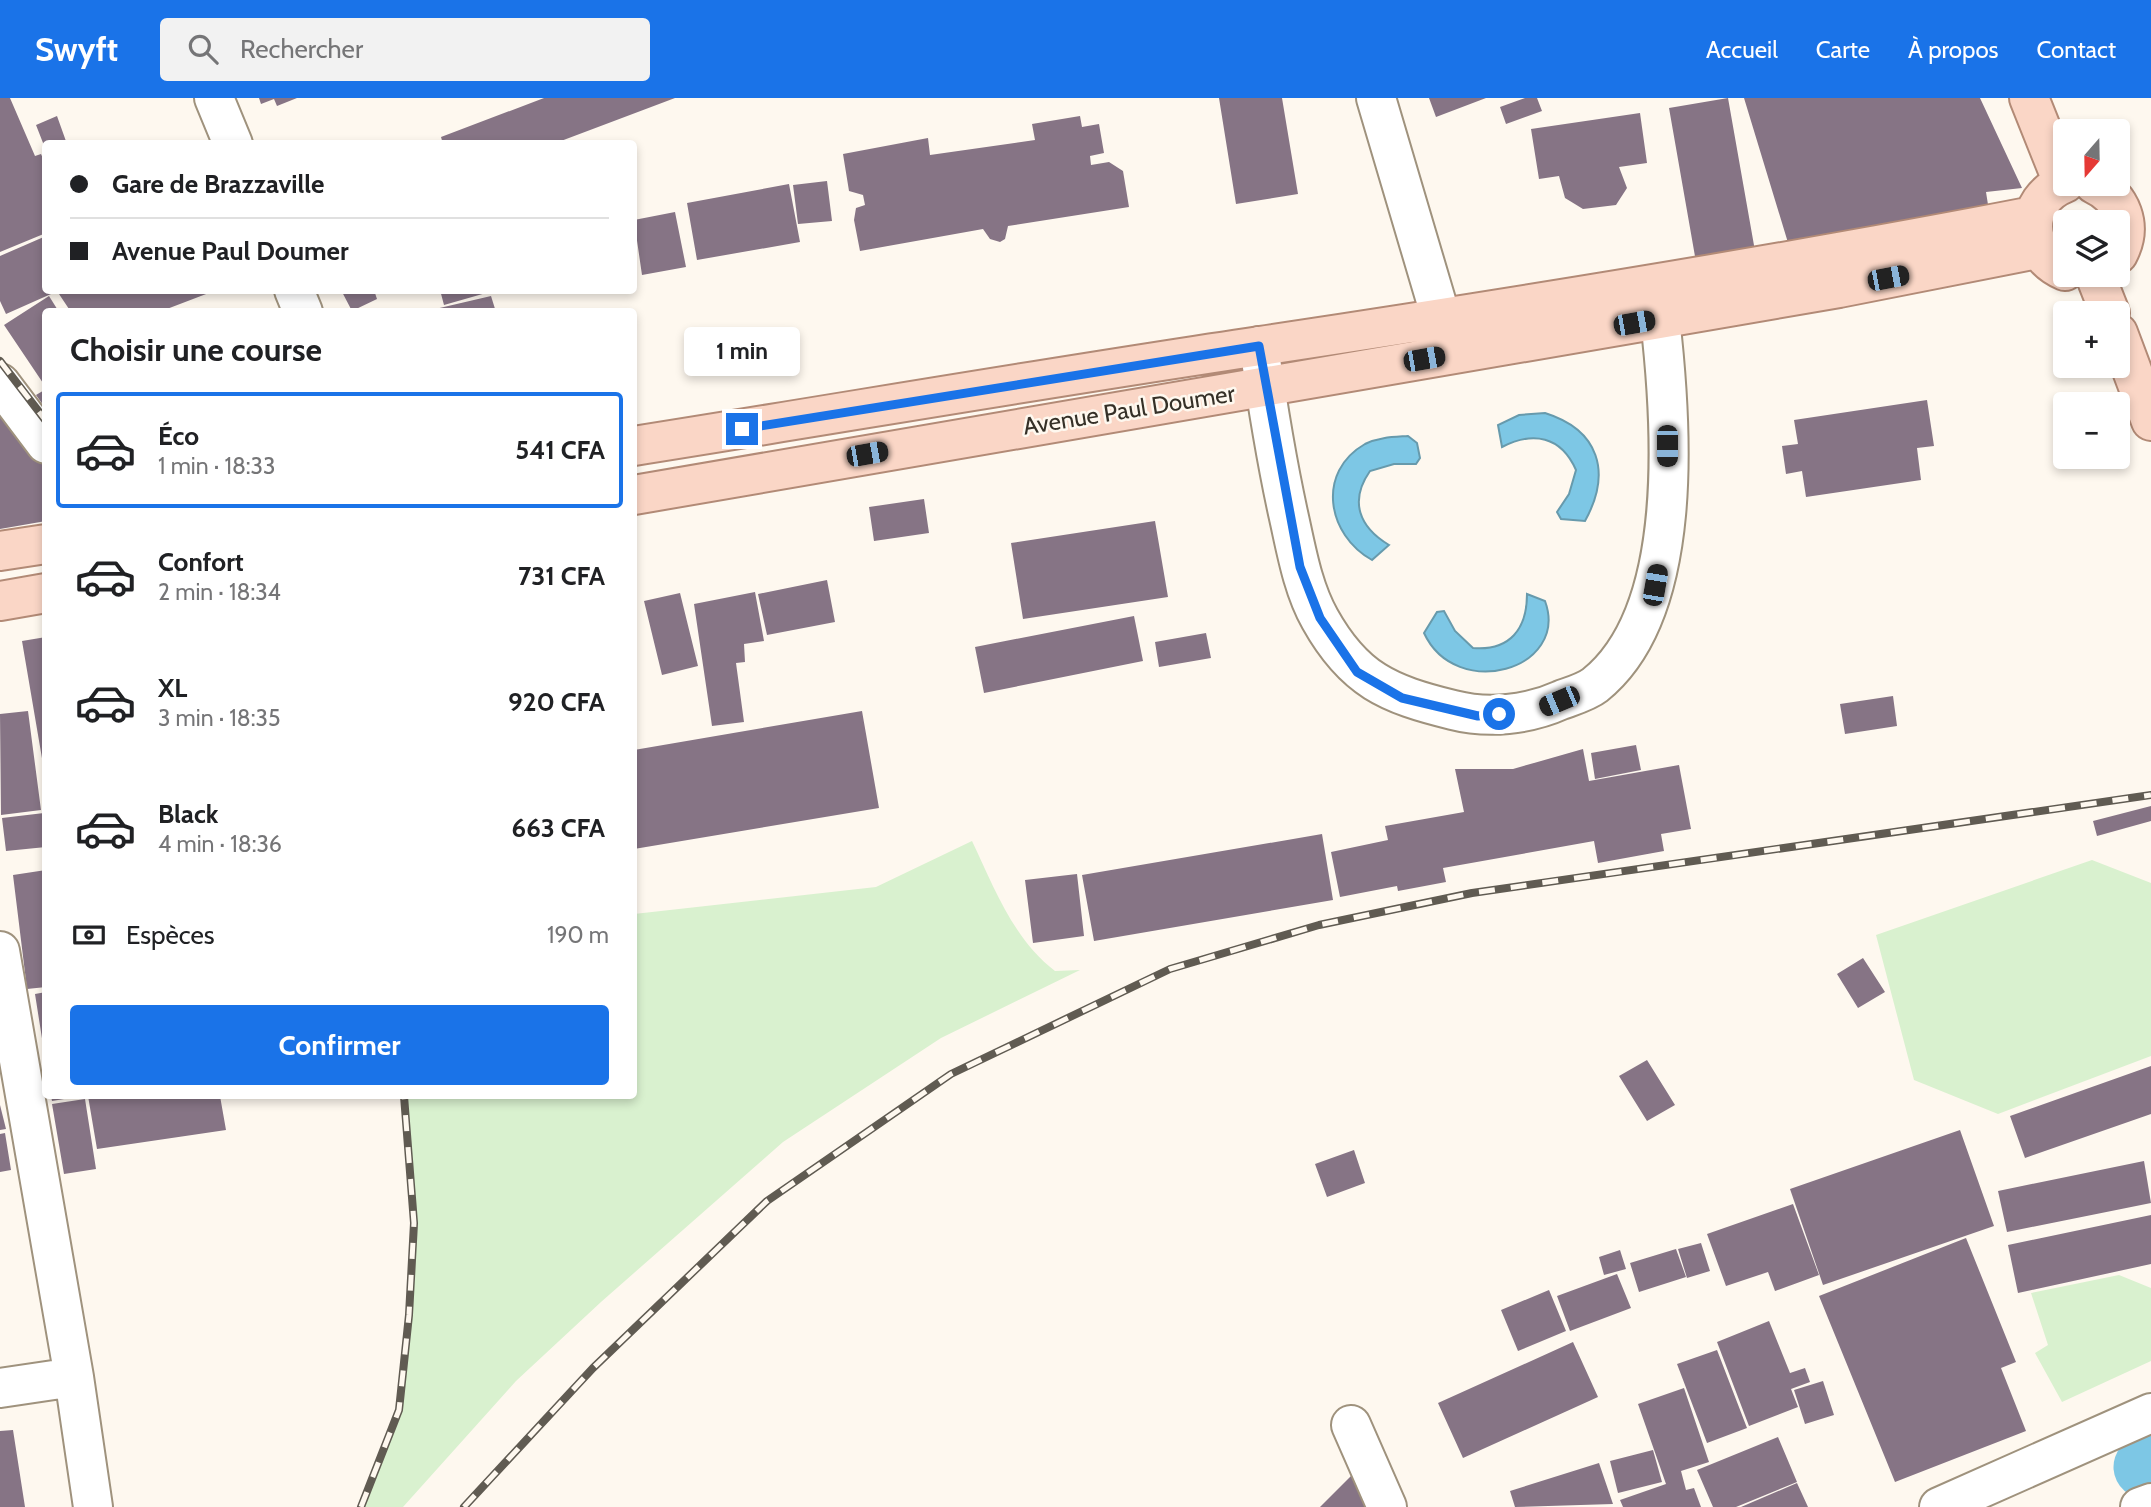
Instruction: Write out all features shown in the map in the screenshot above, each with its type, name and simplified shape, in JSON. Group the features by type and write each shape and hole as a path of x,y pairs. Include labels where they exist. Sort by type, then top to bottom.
{"main road":[{"path":"2029,98 2053,130"},
{"path":"2045,245 2049,191 2053,191"},
{"path":"2103,196 2116,210"},
{"name":"Avenue Paul Doumer","path":"637,446 1259,346 1442,321 1834,255 2045,245"},
{"name":"Avenue Paul Doumer","path":"637,494 1839,288 2045,245"},
{"path":"2130,365 2151,421"},
{"path":"1015,385 1022,427"},
{"path":"0,551 42,545"},
{"path":"0,601 42,594"}],"street":[{"path":"214,98 231,140"},
{"path":"1376,98 1442,321"},
{"path":"1259,346 1300,567 1320,618 1357,672 1402,698 1478,716 1541,709 1594,686 1632,643 1655,585 1668,510 1666,398 1660,319"},
{"path":"0,383 42,439"},
{"path":"0,951 74,1377 93,1507"},
{"path":"0,1388 74,1377"},
{"path":"1938,1507 2151,1413"},
{"path":"1351,1425 1387,1507"},
{"path":"2140,1507 2151,1503"}],"green space":[{"path":"972,841 1006,911 1027,944 1055,971 1080,970 941,1038 783,1142 601,1302 516,1381 403,1507 361,1507 399,1410 414,1223 404,1099 637,1099 637,914 876,887"},
{"path":"2092,860 2151,883 2151,1056 1998,1114 1914,1080 1876,935"},
{"path":"2119,1275 2151,1288 2151,1361 2062,1402 2035,1353 2048,1345 2031,1293"}],"water":[{"path":"1545,413 1578,430 1589,442 1595,455 1598,486 1585,521 1561,519 1557,512 1569,494 1576,470 1562,450 1545,440 1535,438 1502,447 1498,425 1519,415"},
{"path":"1408,436 1417,443 1420,458 1416,464 1394,464 1370,471 1360,493 1360,512 1364,522 1389,545 1372,560 1357,549 1337,520 1333,503 1334,486 1339,470 1349,456 1365,444"},
{"path":"1527,594 1545,601 1548,625 1541,645 1526,660 1506,669 1483,671 1460,667 1439,654 1424,633 1437,612 1444,611 1455,631 1473,648 1497,646 1514,635 1520,627"}],"building":[{"path":"0,98 10,98 35,156 41,154 42,156 42,235 0,252"},
{"path":"259,98 297,98 277,106 274,99 261,104"},
{"path":"544,98 675,98 564,140 442,140 441,137"},
{"path":"1219,98 1282,98 1298,194 1236,204"},
{"path":"1429,98 1486,98 1436,117"},
{"path":"1525,98 1537,98 1542,111 1506,124 1500,107"},
{"path":"1728,98 1755,251 1696,262 1669,108"},
{"path":"1744,98 1980,98 2022,188 1986,192 1989,211 1789,246"},
{"path":"1640,113 1647,163 1619,167 1627,188 1616,205 1583,209 1565,198 1559,176 1539,179 1531,129"},
{"path":"57,116 66,140 42,140 36,125"},
{"path":"1080,116 1082,127 1099,124 1104,153 1090,156 1091,165 1109,162 1123,171 1129,207 1008,226 1005,239 1000,242 990,239 983,229 860,251 854,220 856,208 865,205 863,195 849,191 843,154 928,138 930,155 1035,140 1032,124"},
{"path":"827,181 832,221 798,224 793,185"},
{"path":"789,184 800,242 697,260 687,203"},
{"path":"675,212 686,267 642,275 637,219"},
{"path":"42,238 42,294 51,294 6,314 0,301 0,256"},
{"path":"59,294 206,294 169,308 68,308"},
{"path":"343,294 375,294 377,299 358,308 350,308"},
{"path":"441,294 482,294 444,305"},
{"path":"49,296 56,308 42,308 42,382 4,325"},
{"path":"491,296 495,308 440,308"},
{"path":"42,391 42,403 36,395"},
{"path":"1927,400 1934,446 1917,448 1921,480 1806,497 1802,471 1786,474 1782,446 1798,444 1794,420"},
{"path":"0,408 42,462 42,522 0,529"},
{"path":"924,499 929,533 874,541 869,507"},
{"path":"1155,521 1168,597 1023,619 1011,543"},
{"path":"827,580 835,622 767,635 758,594"},
{"path":"755,592 764,641 744,644 745,662 736,663 744,722 712,726 694,604"},
{"path":"680,593 698,666 662,675 644,601"},
{"path":"1134,616 1143,661 984,693 975,647"},
{"path":"1206,633 1211,658 1159,667 1155,642"},
{"path":"42,638 42,758 22,641"},
{"path":"1893,696 1897,726 1845,734 1840,704"},
{"path":"28,711 41,810 1,815 0,714"},
{"path":"862,711 879,808 637,848 637,749"},
{"path":"1636,745 1641,770 1595,779 1591,753"},
{"path":"1583,749 1589,781 1679,765 1691,829 1661,834 1664,851 1598,863 1594,841 1443,868 1446,882 1398,891 1397,886 1340,897 1331,852 1388,840 1385,826 1464,812 1455,769 1513,769"},
{"path":"2151,806 2151,821 2097,836 2093,821"},
{"path":"42,813 42,847 6,851 2,818"},
{"path":"1322,834 1333,900 1094,941 1082,875"},
{"path":"42,871 42,987 27,989 13,875"},
{"path":"1077,874 1084,936 1033,943 1025,880"},
{"path":"1863,958 1885,992 1858,1008 1837,974"},
{"path":"42,993 42,1038 35,994"},
{"path":"1647,1060 1675,1105 1647,1121 1619,1076"},
{"path":"2151,1066 2151,1114 2025,1158 2010,1116"},
{"path":"85,1099 96,1169 64,1174 52,1104"},
{"path":"89,1099 221,1099 226,1130 97,1149"},
{"path":"0,1105 6,1129 0,1130"},
{"path":"1960,1130 1994,1226 1823,1285 1790,1189"},
{"path":"5,1133 11,1170 0,1172 0,1134"},
{"path":"1354,1150 1365,1183 1327,1197 1315,1164"},
{"path":"2144,1161 2151,1203 2007,1232 1998,1191"},
{"path":"1793,1204 1819,1275 1775,1291 1768,1272 1726,1286 1707,1234"},
{"path":"2151,1215 2151,1264 2018,1293 2008,1245"},
{"path":"1966,1238 2016,1362 2001,1368 2026,1431 1895,1482 1819,1296"},
{"path":"1701,1243 1710,1271 1687,1278 1678,1249"},
{"path":"1676,1249 1686,1277 1639,1292 1630,1263"},
{"path":"1620,1250 1626,1269 1604,1275 1599,1257"},
{"path":"1617,1274 1631,1308 1570,1331 1557,1296"},
{"path":"1549,1290 1566,1331 1518,1351 1501,1310"},
{"path":"1769,1321 1790,1373 1805,1368 1810,1382 1791,1389 1798,1407 1749,1426 1717,1342"},
{"path":"1573,1342 1598,1397 1463,1458 1438,1403"},
{"path":"1717,1350 1747,1428 1707,1443 1677,1364"},
{"path":"1823,1381 1834,1415 1805,1424 1794,1390"},
{"path":"1684,1388 1709,1462 1681,1471 1686,1490 1694,1488 1701,1507 1623,1507 1620,1500 1666,1484 1638,1404"},
{"path":"13,1430 25,1507 0,1507 0,1431"},
{"path":"1778,1437 1797,1482 1736,1507 1713,1507 1697,1470"},
{"path":"1653,1450 1662,1482 1618,1493 1610,1461"},
{"path":"1599,1463 1613,1504 1515,1507 1510,1491"},
{"path":"1360,1467 1375,1507 1320,1507"},
{"path":"1797,1483 1808,1507 1741,1507"}],"waterway":[{"path":"2145,1467 2151,1464"}],"railway":[{"path":"0,361 42,416"},
{"path":"464,1507 593,1368 767,1201 951,1074 1170,969 1319,925 1472,893 2151,795"},
{"path":"361,1507 399,1410 409,1315 414,1223 404,1099"}],"route":[{"path":"742,429 1259,346 1282,485 1300,567 1320,618 1357,672 1402,698 1478,716 1499,714"}]}
